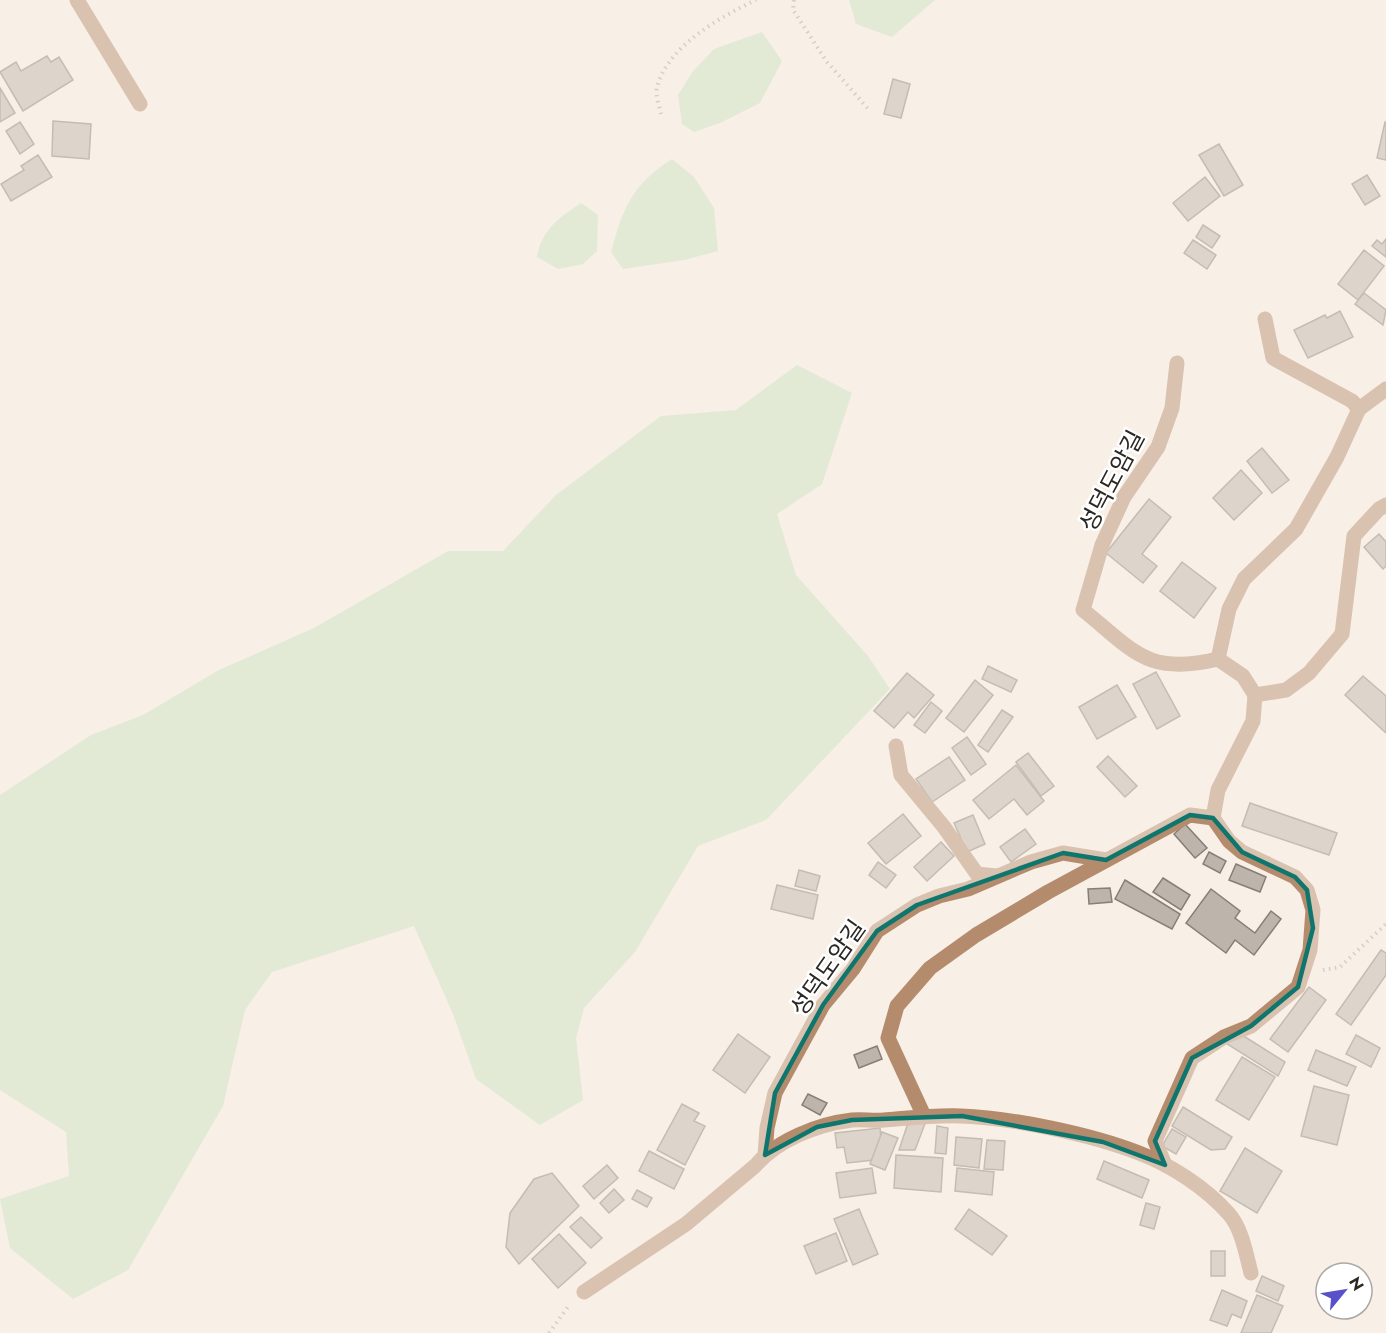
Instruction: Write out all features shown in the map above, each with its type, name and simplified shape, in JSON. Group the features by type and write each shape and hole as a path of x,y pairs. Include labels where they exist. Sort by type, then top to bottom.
{"street":[{"path":"76,0 140,104"},
{"path":"1264,319 1273,358 1352,401 1359,409"},
{"name":"성덕도암길","path":"1177,363 1172,408 1158,447 1124,497 1102,545 1083,610 1138,656 1153,662 1192,665 1218,658"},
{"path":"1165,1165 1155,1141 1192,1058 1224,1037 1251,1026 1298,987 1305,973 1313,928 1313,910 1308,890 1294,877 1242,852 1229,842 1213,818 1218,790 1253,721 1255,694 1244,676 1218,658 1229,609 1244,579 1296,529 1337,457 1359,409 1386,389"},
{"path":"1255,694 1286,690 1309,673 1342,634 1354,536 1379,509 1386,505"},
{"path":"896,746 900,775 944,827 977,874 996,876"},
{"path":"924,1116 888,1038 897,1006 930,968 976,935 1190,814 1213,818"},
{"name":"성덕도암길","path":"765,1155 767,1128 775,1093 824,1005 853,969 877,931 916,905 939,896 968,889 996,876 1063,853 1106,860"},
{"path":"584,1292 686,1224 765,1155 817,1127 852,1120 924,1116 962,1116 1052,1130 1130,1150 1165,1165 1198,1187 1230,1215 1244,1243 1251,1273"}],"path":[{"path":"661,114 656,88 672,55 730,13 756,0"},
{"path":"794,0 793,10 827,62 870,111"},
{"path":"1305,973 1340,967 1386,924"},
{"path":"549,1333 566,1307 584,1292"}],"highlighted area":[{"path":"1190,815 1213,818 1242,852 1295,877 1307,890 1313,928 1298,987 1251,1026 1192,1058 1155,1141 1165,1165 1103,1142 962,1116 852,1120 817,1127 765,1155 775,1093 823,1005 877,931 917,905 1063,853 1106,860"}],"green space":[{"path":"849,0 935,0 892,37 856,24"},
{"path":"762,32 782,61 760,103 720,123 694,132 682,124 678,95 693,71 714,49"},
{"path":"672,159 694,177 714,208 718,251 684,260 623,269 611,252 625,210 631,198 647,178"},
{"path":"581,203 598,215 597,251 583,264 558,269 537,257 539,248 553,225"},
{"path":"797,365 852,393 822,484 777,514 796,575 868,656 890,689 766,820 698,846 635,952 584,1008 576,1038 583,1100 540,1125 476,1079 453,1014 414,926 272,972 245,1010 223,1106 128,1270 73,1299 10,1248 0,1199 69,1176 66,1132 0,1090 0,795 91,735 143,715 219,670 314,628 448,551 503,551 556,495 661,416 736,410"}],"building":[{"path":"47,56 51,62 59,57 73,80 23,111 0,72 16,62 21,71"},
{"path":"893,79 910,84 901,118 884,114"},
{"path":"0,88 15,113 0,122"},
{"path":"53,121 91,124 89,159 52,156"},
{"path":"20,122 34,144 20,154 6,131"},
{"path":"1386,122 1386,160 1377,158"},
{"path":"1219,144 1243,185 1224,196 1199,155"},
{"path":"38,155 52,177 11,201 1,184 24,170 21,166"},
{"path":"1367,175 1380,196 1365,205 1352,184"},
{"path":"1205,177 1220,196 1188,221 1173,203"},
{"path":"1203,225 1220,236 1212,248 1196,237"},
{"path":"1386,239 1386,257 1372,246 1377,240 1382,244"},
{"path":"1193,240 1216,255 1207,269 1184,253"},
{"path":"1364,250 1384,266 1358,300 1338,284"},
{"path":"1364,293 1386,310 1383,325 1355,304"},
{"path":"1340,311 1353,337 1308,358 1294,330 1325,315 1327,318"},
{"path":"1262,448 1289,480 1272,493 1247,461"},
{"path":"1241,470 1262,493 1234,520 1213,498"},
{"path":"1149,499 1171,517 1142,554 1157,566 1143,583 1106,553"},
{"path":"1379,534 1386,542 1386,566 1383,569 1364,547"},
{"path":"1182,562 1216,588 1194,618 1160,591"},
{"path":"988,666 1017,680 1011,692 982,679"},
{"path":"1156,672 1180,716 1157,729 1133,684"},
{"path":"907,673 934,695 914,718 908,712 894,728 874,711"},
{"path":"1363,676 1386,696 1386,733 1345,695"},
{"path":"975,680 993,695 964,732 946,718"},
{"path":"1117,685 1136,717 1097,739 1079,707"},
{"path":"931,702 942,711 925,733 914,725"},
{"path":"1002,710 1013,717 988,752 978,745"},
{"path":"967,737 986,764 971,775 952,748"},
{"path":"1028,753 1054,786 1041,796 1016,762"},
{"path":"1108,756 1137,786 1125,797 1097,767"},
{"path":"949,757 965,780 932,802 916,779"},
{"path":"1016,765 1044,801 1027,815 1014,799 989,819 973,800"},
{"path":"1250,803 1337,833 1329,855 1242,826"},
{"path":"903,814 921,836 886,864 868,843"},
{"path":"973,815 985,844 967,852 954,823"},
{"path":"1185,824 1207,848 1195,858 1174,834"},
{"path":"1025,829 1036,844 1011,862 1000,847"},
{"path":"941,842 954,856 927,881 914,867"},
{"path":"1209,852 1226,861 1220,873 1203,864"},
{"path":"878,862 896,875 886,888 869,875"},
{"path":"1236,864 1266,877 1260,892 1229,880"},
{"path":"799,870 820,876 816,891 795,886"},
{"path":"1163,878 1190,895 1181,910 1153,892"},
{"path":"1125,880 1180,914 1172,929 1115,899"},
{"path":"777,885 818,895 813,919 771,909"},
{"path":"1110,888 1112,902 1089,904 1088,889"},
{"path":"1211,889 1240,911 1235,918 1255,933 1271,911 1281,919 1254,955 1235,940 1226,953 1186,923"},
{"path":"1381,950 1386,953 1386,975 1351,1025 1336,1014"},
{"path":"1309,987 1326,1000 1288,1052 1270,1039"},
{"path":"738,1034 770,1057 745,1093 713,1070"},
{"path":"1242,1035 1285,1062 1278,1076 1224,1042"},
{"path":"1356,1035 1380,1048 1371,1067 1346,1054"},
{"path":"877,1046 882,1059 859,1068 854,1055"},
{"path":"1316,1050 1356,1067 1347,1086 1308,1070"},
{"path":"1242,1057 1275,1077 1249,1120 1216,1100"},
{"path":"1314,1086 1349,1095 1337,1145 1301,1136"},
{"path":"808,1094 827,1103 820,1115 802,1105"},
{"path":"682,1104 699,1113 694,1121 705,1126 685,1165 657,1150"},
{"path":"1183,1107 1232,1137 1225,1149 1211,1150 1172,1126"},
{"path":"926,1121 915,1150 899,1150 908,1123"},
{"path":"937,1126 948,1128 946,1154 935,1153"},
{"path":"880,1128 883,1159 847,1163 844,1147 837,1148 835,1133"},
{"path":"1172,1129 1186,1137 1176,1154 1162,1146"},
{"path":"882,1132 898,1138 885,1170 870,1164"},
{"path":"956,1137 982,1139 979,1168 954,1165"},
{"path":"987,1140 1005,1141 1003,1170 984,1169"},
{"path":"1245,1148 1282,1171 1257,1213 1220,1191"},
{"path":"649,1151 684,1169 674,1189 639,1171"},
{"path":"896,1155 943,1158 941,1192 894,1188"},
{"path":"1104,1161 1149,1180 1142,1198 1097,1179"},
{"path":"607,1165 618,1178 594,1199 583,1186"},
{"path":"872,1168 876,1193 840,1198 836,1173"},
{"path":"957,1168 994,1172 992,1195 955,1191"},
{"path":"552,1173 579,1206 519,1264 506,1247 510,1213 534,1179"},
{"path":"614,1189 624,1200 609,1213 600,1203"},
{"path":"637,1190 652,1198 647,1207 632,1199"},
{"path":"1146,1203 1160,1207 1154,1229 1140,1225"},
{"path":"859,1209 878,1254 853,1265 834,1219"},
{"path":"969,1209 1007,1236 992,1255 955,1229"},
{"path":"581,1217 602,1238 591,1248 570,1227"},
{"path":"836,1233 847,1261 816,1274 804,1246"},
{"path":"559,1234 586,1263 558,1288 532,1259"},
{"path":"1211,1251 1225,1251 1225,1276 1211,1276"},
{"path":"1262,1276 1284,1286 1278,1301 1256,1291"},
{"path":"1222,1290 1247,1301 1241,1318 1232,1314 1227,1326 1210,1320"},
{"path":"1257,1295 1283,1306 1271,1333 1241,1333"}]}
